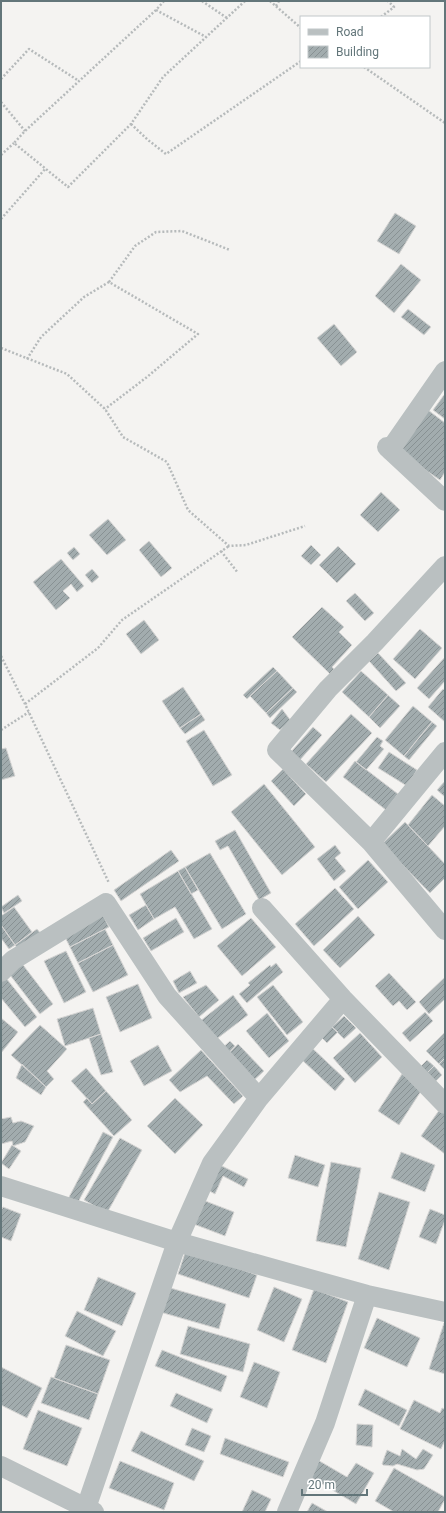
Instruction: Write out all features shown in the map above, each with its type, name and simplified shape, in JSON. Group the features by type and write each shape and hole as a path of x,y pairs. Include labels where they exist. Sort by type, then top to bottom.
{"street":[{"path":"445,371 388,449 445,501"},
{"path":"445,566 375,642 328,689 277,750 371,842 445,930"},
{"path":"371,842 445,752"},
{"path":"1,972 13,960 106,903 168,996 259,1098"},
{"path":"262,908 343,999 445,1104"},
{"path":"1,1466 90,1510 178,1242 212,1163 259,1098 343,999"},
{"path":"1,1186 178,1242 367,1295 445,1312"},
{"path":"287,1512 325,1423 367,1295"}],"path":[{"path":"1,155 24,131 164,1"},
{"path":"202,1 227,18"},
{"path":"14,143 68,187 131,124 163,77 245,1"},
{"path":"270,1 300,27"},
{"path":"276,6 280,1"},
{"path":"382,16 394,7 388,1"},
{"path":"156,10 206,37"},
{"path":"1,78 29,49 79,81"},
{"path":"131,124 166,154 300,62"},
{"path":"365,68 445,123"},
{"path":"1,102 24,131"},
{"path":"1,219 46,168"},
{"path":"27,359 41,337 84,297 109,282 135,246 156,232 182,231 230,250"},
{"path":"105,409 147,377 198,334 109,282"},
{"path":"1,348 67,374 105,409 123,437 167,462 188,510 229,546"},
{"path":"25,704 98,648 122,620 221,551 229,546 246,545 305,526"},
{"path":"221,551 238,572"},
{"path":"1,656 110,881 106,903"},
{"path":"1,730 29,712"}],"building":[{"path":"395,213 416,226 399,254 377,241"},
{"path":"401,264 421,280 394,313 375,296"},
{"path":"408,309 431,327 424,335 401,317"},
{"path":"334,324 357,352 341,366 317,338"},
{"path":"445,395 445,419 433,410"},
{"path":"428,410 445,423 445,472 440,480 399,452"},
{"path":"381,492 400,510 378,532 360,515"},
{"path":"108,519 126,540 107,555 89,535"},
{"path":"149,541 172,568 161,577 139,550"},
{"path":"311,545 321,555 311,565 301,556"},
{"path":"338,546 356,564 337,583 319,565"},
{"path":"74,547 80,554 73,560 67,553"},
{"path":"61,559 84,586 77,592 71,584 63,591 70,598 56,610 33,582"},
{"path":"92,569 99,577 92,583 85,575"},
{"path":"355,593 374,613 365,621 346,601"},
{"path":"322,607 344,627 339,632 352,645 332,667 334,669 330,674 292,637"},
{"path":"144,620 159,640 141,654 126,634"},
{"path":"420,629 442,648 415,679 393,659"},
{"path":"378,653 406,683 396,691 369,661"},
{"path":"445,657 445,681 429,699 417,688"},
{"path":"273,667 277,671 247,699 243,695"},
{"path":"277,671 293,688 266,713 250,696"},
{"path":"361,671 388,695 369,717 342,692"},
{"path":"183,687 201,714 180,728 162,701"},
{"path":"293,688 297,692 270,718 266,713"},
{"path":"443,689 445,690 445,722 428,707"},
{"path":"388,695 400,706 380,728 369,717"},
{"path":"413,706 432,722 404,756 385,740"},
{"path":"282,709 291,721 280,730 271,723"},
{"path":"201,714 205,720 185,734 180,728"},
{"path":"351,714 372,733 326,782 306,764"},
{"path":"432,722 437,726 409,760 404,756"},
{"path":"313,727 322,735 299,761 290,753"},
{"path":"204,730 232,775 213,786 186,741"},
{"path":"377,737 383,741 380,746 384,749 366,770 356,762"},
{"path":"6,748 15,776 1,780 1,749"},
{"path":"389,752 417,770 407,786 378,768"},
{"path":"355,761 398,794 386,810 343,777"},
{"path":"283,769 306,794 294,806 271,781"},
{"path":"445,781 445,797 437,790"},
{"path":"264,784 315,847 282,875 231,812"},
{"path":"432,795 445,806 445,826 428,846 408,825"},
{"path":"405,822 445,864 445,878 430,893 382,844"},
{"path":"235,830 271,893 259,900 228,846 220,850 215,841"},
{"path":"335,845 341,853 335,858 346,871 334,881 317,859"},
{"path":"171,850 179,861 121,901 114,890"},
{"path":"210,853 246,914 222,929 185,867"},
{"path":"368,860 388,882 358,909 339,887"},
{"path":"185,867 198,890 191,894 178,871"},
{"path":"178,871 212,929 194,939 175,907 154,919 140,894"},
{"path":"335,888 354,909 314,946 295,924"},
{"path":"18,895 22,901 4,913 1,907"},
{"path":"146,905 154,919 138,930 129,915"},
{"path":"14,907 32,932 15,945 1,925 1,916"},
{"path":"102,913 109,927 70,947 63,933"},
{"path":"358,916 375,935 340,968 323,950"},
{"path":"176,918 184,932 151,951 143,938"},
{"path":"251,918 276,947 242,976 217,946"},
{"path":"1,925 15,945 9,949 1,938"},
{"path":"37,929 41,934 19,950 15,945"},
{"path":"105,929 113,945 78,963 70,947"},
{"path":"113,945 128,975 93,992 78,963"},
{"path":"66,951 86,992 64,1003 44,961"},
{"path":"20,961 53,1004 40,1014 7,971"},
{"path":"276,963 283,972 247,1003 239,994 250,985 248,983 270,965 271,967"},
{"path":"190,971 197,983 179,993 173,981"},
{"path":"389,973 416,1002 407,1010 399,1001 393,1006 375,986"},
{"path":"445,977 445,999 429,1014 419,1002"},
{"path":"6,978 37,1017 25,1027 1,998 1,982"},
{"path":"138,984 152,1018 120,1032 106,997"},
{"path":"206,985 219,1000 199,1017 183,997"},
{"path":"273,985 303,1022 287,1035 257,997"},
{"path":"233,995 248,1015 214,1041 199,1022"},
{"path":"93,1008 101,1034 65,1046 57,1019"},
{"path":"425,1012 433,1021 410,1042 402,1033"},
{"path":"267,1013 289,1041 269,1058 246,1031"},
{"path":"344,1016 356,1028 344,1039 332,1027"},
{"path":"1,1018 18,1032 1,1053"},
{"path":"40,1025 67,1049 47,1071 54,1079 46,1087 11,1055"},
{"path":"332,1027 338,1032 327,1043 321,1037"},
{"path":"445,1032 445,1058 439,1064 426,1051"},
{"path":"360,1033 382,1057 355,1083 333,1058"},
{"path":"101,1034 113,1072 101,1075 89,1038"},
{"path":"230,1041 235,1046 226,1056 220,1050"},
{"path":"238,1044 264,1071 252,1082 226,1056"},
{"path":"158,1045 172,1071 144,1086 130,1061"},
{"path":"310,1046 345,1079 335,1091 300,1058"},
{"path":"201,1050 243,1096 234,1104 207,1076 180,1092 169,1080"},
{"path":"445,1058 445,1070 439,1064"},
{"path":"427,1060 434,1066 426,1074 419,1068"},
{"path":"22,1064 46,1087 41,1095 16,1078"},
{"path":"434,1066 442,1075 434,1083 426,1074"},
{"path":"86,1068 106,1091 92,1104 71,1081"},
{"path":"402,1074 423,1088 399,1125 378,1111"},
{"path":"106,1091 132,1120 114,1136 83,1102 87,1098 92,1104"},
{"path":"175,1098 203,1125 175,1154 147,1126"},
{"path":"440,1109 445,1112 445,1154 421,1136"},
{"path":"11,1117 13,1123 21,1121 34,1126 25,1142 13,1146 12,1141 1,1144 1,1119"},
{"path":"103,1132 113,1137 77,1204 68,1199"},
{"path":"120,1138 142,1150 107,1213 84,1200"},
{"path":"12,1145 21,1151 9,1169 1,1163"},
{"path":"401,1152 435,1165 425,1192 391,1178"},
{"path":"295,1155 325,1165 318,1187 288,1178"},
{"path":"331,1162 361,1168 346,1247 316,1241"},
{"path":"216,1163 248,1179 244,1187 223,1176 215,1194 204,1188"},
{"path":"379,1192 410,1202 389,1270 358,1259"},
{"path":"200,1199 234,1212 225,1236 191,1223"},
{"path":"3,1207 21,1214 11,1241 1,1237 1,1211"},
{"path":"430,1209 445,1215 445,1220 436,1244 419,1237"},
{"path":"186,1250 257,1275 249,1298 178,1274"},
{"path":"98,1277 136,1293 122,1326 84,1310"},
{"path":"167,1287 226,1304 219,1329 160,1312"},
{"path":"274,1287 302,1299 284,1342 257,1330"},
{"path":"314,1289 348,1302 326,1363 292,1350"},
{"path":"77,1311 116,1331 103,1356 65,1336"},
{"path":"377,1318 420,1338 407,1367 364,1348"},
{"path":"444,1323 445,1324 445,1374 429,1369"},
{"path":"188,1326 250,1344 243,1372 180,1354"},
{"path":"66,1345 110,1360 98,1394 54,1378"},
{"path":"162,1350 227,1376 221,1392 155,1366"},
{"path":"254,1362 280,1372 267,1408 240,1397"},
{"path":"1,1367 42,1388 27,1418 1,1405"},
{"path":"51,1377 98,1394 89,1420 41,1403"},
{"path":"365,1389 407,1410 399,1426 358,1405"},
{"path":"176,1393 213,1409 207,1423 170,1406"},
{"path":"414,1400 440,1413 442,1408 445,1409 445,1440 441,1449 400,1429"},
{"path":"38,1410 82,1428 67,1466 23,1449"},
{"path":"357,1424 373,1425 372,1447 356,1445"},
{"path":"192,1428 211,1436 204,1452 185,1445"},
{"path":"141,1431 204,1461 194,1481 131,1451"},
{"path":"225,1438 289,1462 283,1477 220,1454"},
{"path":"402,1449 416,1459 423,1449 433,1455 424,1469 417,1470 397,1464 393,1466 382,1464 387,1450 400,1456"},
{"path":"316,1459 347,1477 356,1463 374,1473 356,1504 307,1475"},
{"path":"120,1461 174,1483 164,1510 109,1488"},
{"path":"394,1468 445,1497 438,1512 394,1512 375,1501"},
{"path":"252,1490 271,1499 265,1512 242,1512"},
{"path":"312,1503 328,1512 307,1512"}]}
